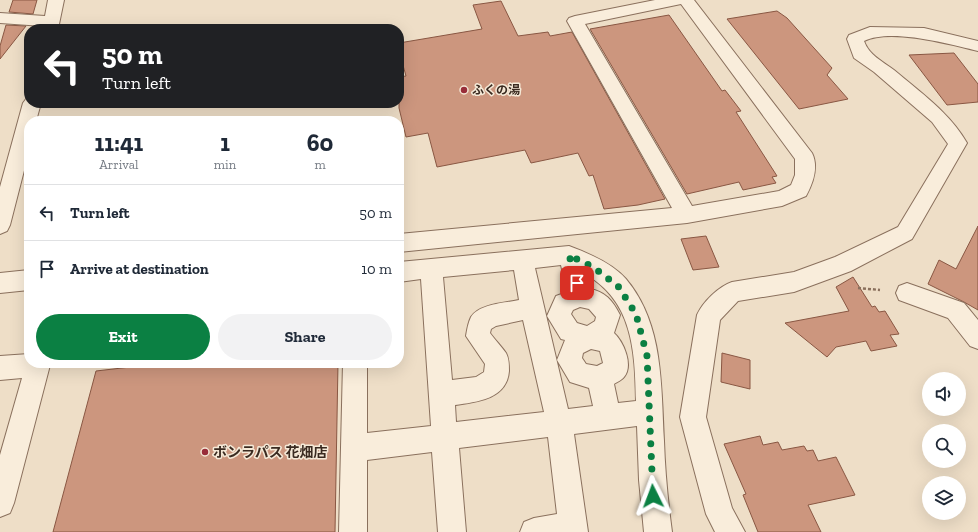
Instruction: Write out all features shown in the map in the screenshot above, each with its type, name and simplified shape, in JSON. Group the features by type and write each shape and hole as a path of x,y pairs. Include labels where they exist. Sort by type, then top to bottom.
{"street":[{"path":"51,24 56,0"},
{"path":"678,0 575,20 687,215"},
{"path":"404,243 687,215 782,198 799,190 805,175 805,158 686,0"},
{"path":"0,18 44,24"},
{"path":"731,532 720,514 693,417 709,315 732,292 794,282 843,264 905,232 958,143 938,117 880,68 860,54 855,39 870,32 924,33 978,46"},
{"path":"0,225 24,134"},
{"path":"569,255 580,297"},
{"path":"404,272 569,255 593,267 618,286 636,314 647,356 653,496 658,532"},
{"path":"523,260 532,308 559,423 574,529 534,532"},
{"path":"431,269 452,532"},
{"path":"0,283 24,281"},
{"path":"907,293 956,310 978,338"},
{"path":"589,338 569,332 559,316 564,303 580,297 596,300 608,314 605,327 589,338 574,346 569,360 579,374 600,379 608,417"},
{"path":"441,394 481,389 496,378 497,361 478,336 480,323 491,316 532,308"},
{"path":"0,368 24,366"},
{"path":"0,504 37,368"},
{"path":"353,532 355,368"},
{"path":"354,448 649,412"}],"building":[{"path":"13,0 37,0 33,14 9,12"},
{"path":"501,1 518,36 548,32 550,36 572,32 665,199 638,205 604,209 593,175 589,176 578,153 531,163 525,150 437,167 428,133 406,137 404,129 404,116 401,116 399,108 404,108 404,76 406,76 404,69 404,42 482,29 473,5"},
{"path":"777,11 787,18 832,68 827,75 848,99 799,109 727,19"},
{"path":"669,15 722,91 725,90 741,111 736,112 777,176 772,177 776,183 743,190 739,182 687,194 590,29"},
{"path":"6,25 24,26 24,29 0,59 0,46"},
{"path":"954,53 978,84 978,102 947,105 909,55"},
{"path":"978,226 978,310 928,284 939,260 956,269"},
{"path":"706,236 719,267 693,270 681,239"},
{"path":"853,277 872,307 875,306 879,312 885,311 899,334 890,335 897,346 871,351 866,341 836,347 827,357 785,323 849,311 836,287"},
{"path":"722,353 750,360 750,389 721,382"},
{"name":"ボンラパス 花畑店","path":"122,368 338,368 335,532 53,532 96,371"},
{"path":"760,436 763,445 778,442 782,450 804,446 807,451 813,450 818,461 836,457 855,495 808,505 821,532 758,532 743,495 746,494 724,444"}],"place":[{"name":"ふくの湯","path":"464,90"},
{"name":"ボンラパス 花畑店","path":"205,452"}],"route":[{"path":"577,283 569,255 593,267 618,286 636,314 647,356 653,496"}]}
